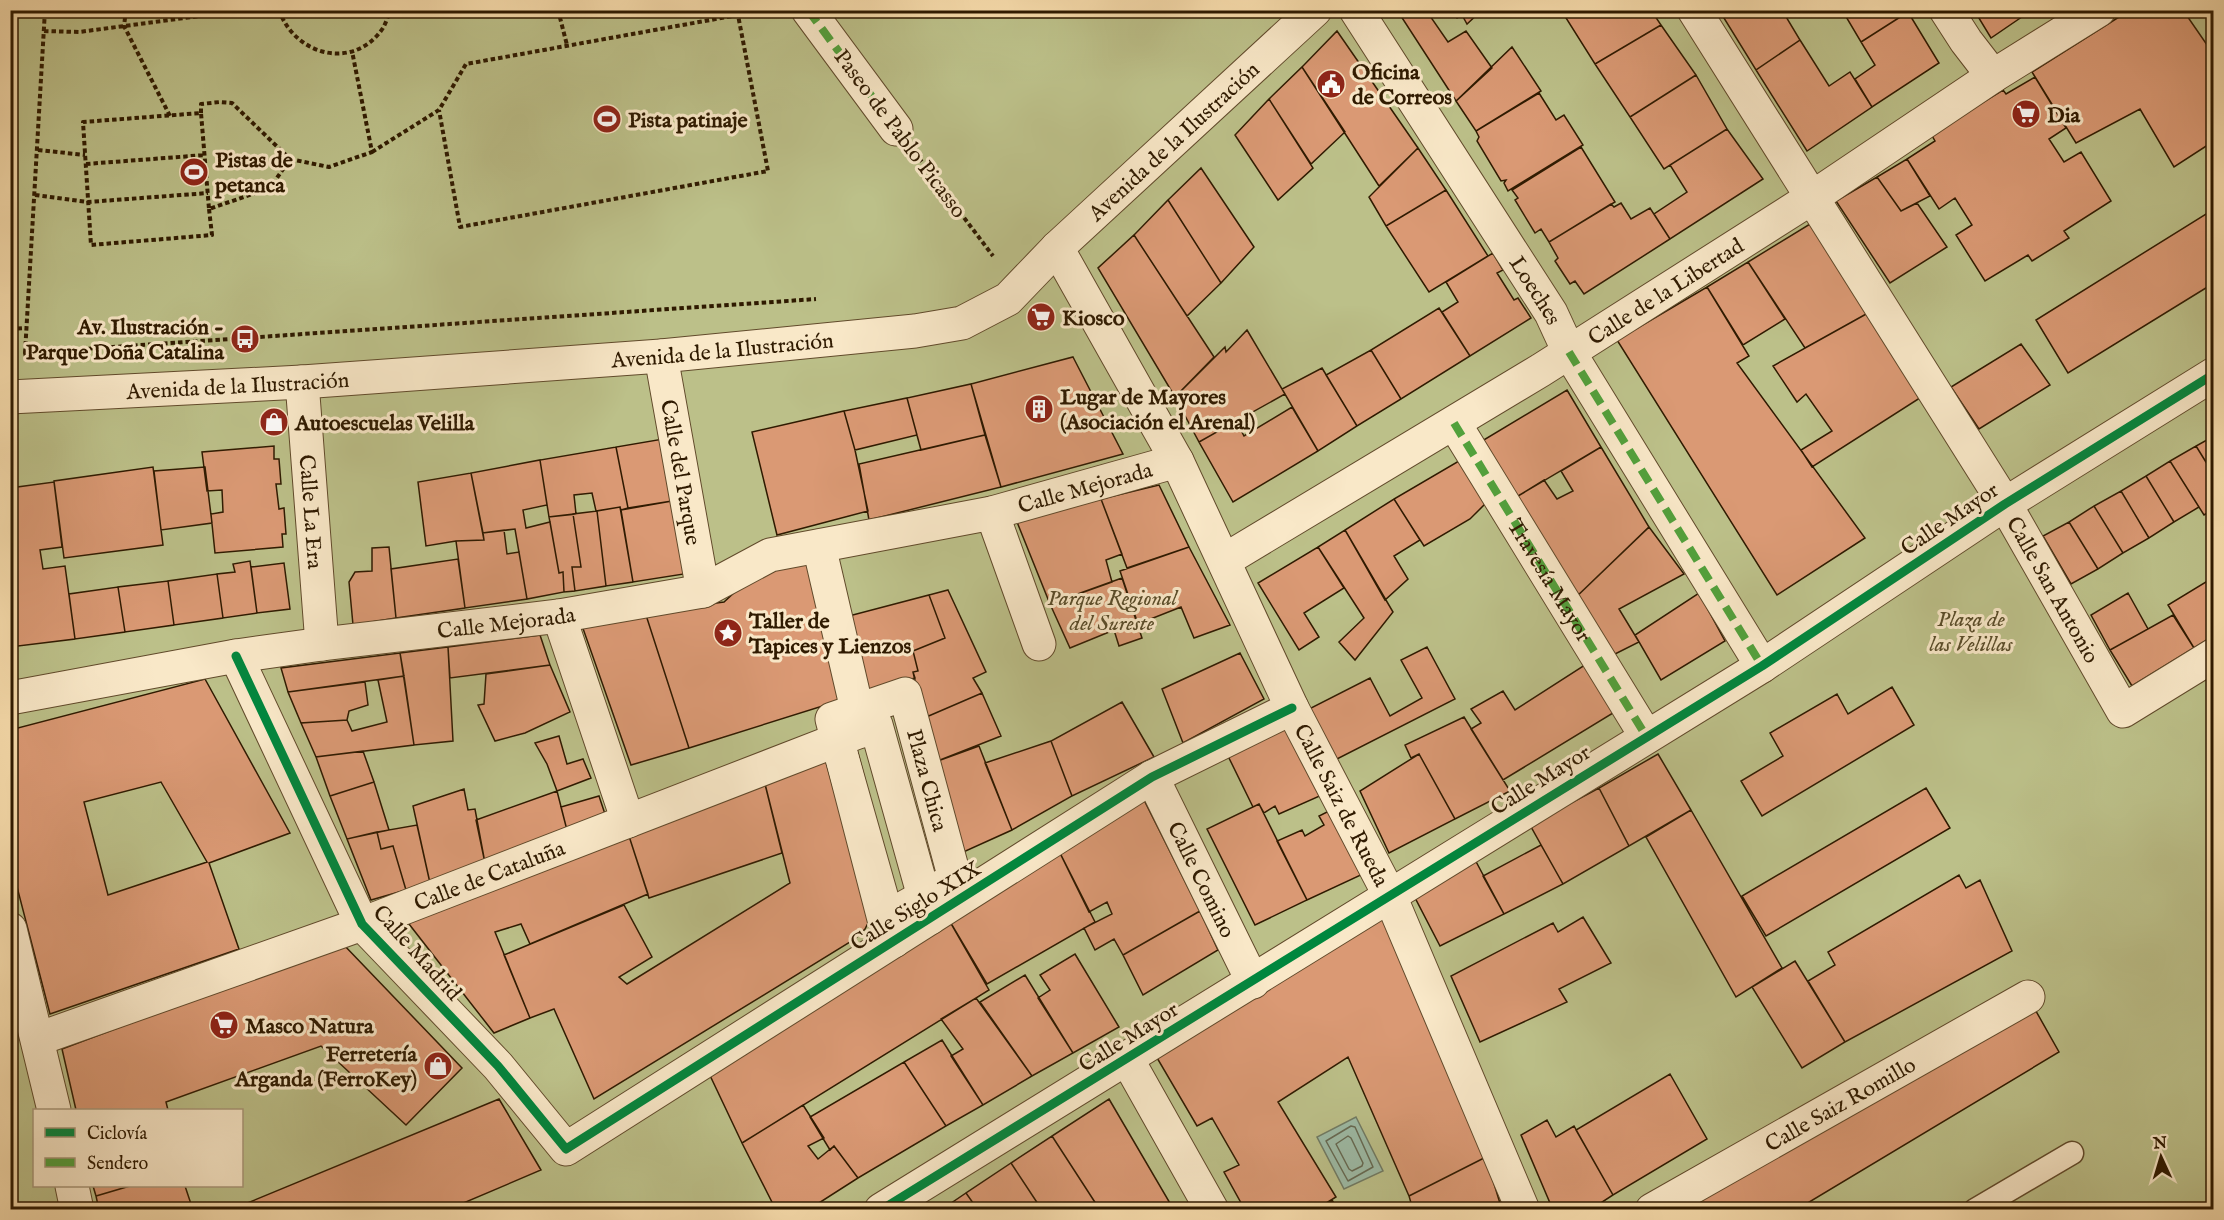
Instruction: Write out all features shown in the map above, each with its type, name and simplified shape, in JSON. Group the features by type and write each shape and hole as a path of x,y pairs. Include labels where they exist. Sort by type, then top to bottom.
{"street":[{"name":"Paseo de Pablo Picasso","path":"808,10 896,129"},
{"name":"Avenida de la Ilustración","path":"19,396 302,382 661,356 915,331 962,323 1008,299 1057,248 1315,10"},
{"name":"Loeches","path":"1356,10 1551,313 1569,352 1762,666"},
{"name":"Calle San Antonio","path":"1694,10 2005,504 2123,711 2214,655"},
{"path":"1946,10 1966,42 1993,76"},
{"name":"Calle de la Libertad","path":"1225,560 1569,352 1813,197 1993,76 2099,10"},
{"name":"Calle Saiz de Rueda","path":"1057,248 1178,462 1292,708 1390,896 1523,1209"},
{"name":"Calle del Parque","path":"661,356 703,591"},
{"name":"Calle Mayor","path":"882,1209 1762,666 2005,504 2214,374"},
{"name":"Calle La Era","path":"302,382 322,644"},
{"name":"Travesía Mayor","path":"1454,423 1646,736"},
{"name":"Calle Mejorada","path":"10,698 236,657 322,644 559,616 703,591 770,555 992,513 1178,462"},
{"name":"Calle Mejorada","path":"992,513 1039,644"},
{"path":"819,546 891,929"},
{"path":"559,616 628,821"},
{"name":"Calle Madrid","path":"236,657 362,924 498,1066 566,1149"},
{"name":"Plaza Chica","path":"852,727 905,694 955,879 927,908"},
{"name":"Calle Siglo XIX","path":"566,1149 891,929 1152,777 1292,708"},
{"name":"Plaza Chica","path":"852,727 876,725 927,908"},
{"name":"Calle de Cataluña","path":"38,1040 362,924 628,821 852,727"},
{"name":"Calle Comino","path":"1152,777 1253,982"},
{"path":"10,929 54,1109"},
{"name":"Calle Saiz Romillo","path":"1652,1209 2028,997"},
{"path":"1128,1059 1212,1209"},
{"path":"72,1187 77,1209"}],"lane":[{"path":"1975,1209 2072,1153"}],"path":[{"path":"19,396 26,353 45,10"},
{"path":"126,10 123,26 170,116"},
{"path":"44,31 79,32 244,10"},
{"path":"279,10 284,25 297,40 314,50 333,53 352,51 369,42 383,28 390,10"},
{"path":"558,10 567,45"},
{"path":"201,113 83,122 91,244 212,236 201,104 220,102 231,104 290,159 329,166 372,152 439,110 466,64 738,15 768,171 460,226 439,110"},
{"path":"352,51 372,152"},
{"path":"38,150 85,155"},
{"path":"86,165 205,155"},
{"path":"209,210 270,188 290,159"},
{"path":"35,195 88,202 208,193"},
{"path":"26,353 816,299"},
{"path":"10,329 26,328"}],"green space":[{"name":"Parque Regional del Sureste","path":"10,11 2213,11 2213,1209 11,1209"}],"water":[{"path":"1356,1117 1383,1171 1344,1189 1317,1137"}],"building":[{"path":"1397,10 1439,10 1430,16 1448,42 1466,31 1492,68 1456,101"},
{"path":"1452,10 1482,10 1467,24 1462,15 1457,18"},
{"path":"1561,10 1651,10 1661,25 1595,64"},
{"path":"1719,10 1782,10 1800,40 1756,70"},
{"path":"1842,10 1907,10 1908,12 1861,42"},
{"path":"1974,10 2032,10 1991,38"},
{"path":"2130,10 2183,10 2214,55 2214,141 2174,167 2140,109 2076,143 2032,72"},
{"path":"1908,12 1939,63 1872,107 1855,79 1875,65 1861,42"},
{"path":"1661,25 1696,75 1630,117 1595,64"},
{"path":"1337,31 1418,148 1379,186 1302,67"},
{"path":"1800,40 1829,86 1850,72 1872,107 1807,151 1756,70"},
{"path":"1512,47 1541,91 1476,131 1456,101"},
{"path":"1302,67 1345,132 1311,164 1269,99"},
{"path":"1696,75 1727,129 1664,169 1630,117"},
{"path":"2035,77 2066,128 2049,139 2064,162 2081,152 2111,201 2064,231 2069,238 2032,261 2028,255 1985,281 1956,235 1972,225 1955,198 1939,209 1907,159 1935,141 1931,134 2003,90 2006,94"},
{"path":"1539,93 1556,120 1564,115 1583,145 1508,191 1504,183 1506,180 1501,181 1477,141 1479,137 1476,131"},
{"path":"1269,99 1313,168 1278,200 1235,135"},
{"path":"1727,129 1763,179 1670,239 1654,214 1687,192 1670,165"},
{"path":"1581,147 1615,202 1549,242 1541,229 1535,233 1515,200 1518,198 1512,190"},
{"path":"1418,148 1446,190 1386,226 1369,197"},
{"path":"1907,159 1930,196 1901,211 1877,177"},
{"path":"1201,168 1254,247 1221,283 1168,200"},
{"path":"1877,177 1901,211 1917,203 1947,247 1890,283 1836,201"},
{"path":"1446,190 1488,256 1429,292 1386,226"},
{"path":"1168,200 1221,283 1187,316 1134,235"},
{"path":"1621,203 1631,219 1650,208 1670,239 1584,294 1575,281 1570,284 1555,261 1558,258 1549,242 1611,204 1614,207"},
{"path":"2214,209 2214,283 2068,373 2036,320"},
{"path":"1810,224 1868,313 1805,348 1748,262"},
{"path":"1134,235 1214,357 1175,397 1098,268"},
{"path":"1493,253 1503,270 1497,273 1514,300 1518,298 1531,318 1470,356 1442,312 1458,302 1446,282"},
{"path":"1748,262 1785,319 1743,345 1707,287"},
{"path":"1707,287 1749,356 1737,363 1865,538 1777,595 1617,340"},
{"path":"1439,308 1470,356 1401,399 1371,350"},
{"path":"1868,313 1923,396 1812,467 1801,450 1832,431 1806,394 1797,402 1773,366"},
{"path":"1247,330 1285,394 1199,442 1175,397 1225,347 1226,352"},
{"path":"2021,344 2050,385 1979,429 1951,387"},
{"path":"1371,350 1401,399 1357,426 1326,375"},
{"name":"Lugar de Mayores (Asociación el Arenal)","path":"1073,357 1123,454 1001,487 971,384"},
{"path":"1322,368 1357,426 1318,451 1282,389"},
{"path":"971,384 985,435 921,450 907,398"},
{"path":"1567,390 1601,447 1513,499 1477,444"},
{"path":"907,398 917,435 855,450 844,411"},
{"path":"1292,407 1318,451 1233,502 1199,442 1236,421 1244,436"},
{"path":"844,411 868,511 777,535 752,432"},
{"path":"985,435 1001,487 869,520 859,464"},
{"path":"2214,436 2214,475 2196,446"},
{"path":"663,439 672,501 628,508 616,447"},
{"path":"274,446 274,459 279,459 281,484 276,484 279,509 284,508 286,534 282,534 283,547 215,553 211,514 223,512 222,490 207,491 202,452"},
{"path":"2196,446 2214,475 2214,509 2204,515 2170,461"},
{"path":"616,447 628,508 596,511 592,493 574,495 576,514 549,517 540,460"},
{"path":"1601,447 1649,527 1574,599 1513,499 1544,480 1557,499 1573,491 1561,471"},
{"path":"1464,458 1489,500 1470,519 1424,546 1394,499"},
{"path":"540,460 547,505 523,510 526,528 550,522 559,573 563,572 564,592 527,599 515,529 483,533 471,473"},
{"path":"2170,461 2199,507 2174,522 2146,476"},
{"path":"153,467 163,545 64,558 54,481"},
{"path":"205,467 212,523 161,530 154,471"},
{"path":"471,473 484,540 456,541 426,546 418,482"},
{"path":"2146,476 2174,522 2149,538 2121,491"},
{"path":"54,482 62,547 40,550 43,569 65,566 75,639 10,647 10,488"},
{"path":"1159,485 1189,547 1127,568 1101,499"},
{"path":"2121,491 2149,538 2123,553 2094,506"},
{"path":"1101,499 1122,554 1106,560 1112,582 1050,604 1015,517"},
{"path":"1394,499 1420,540 1394,556 1408,579 1385,600 1345,530"},
{"path":"672,501 684,574 633,582 621,510"},
{"path":"2094,506 2123,553 2098,569 2069,522"},
{"path":"620,507 633,582 606,586 597,511"},
{"path":"597,511 606,586 575,591 572,567 581,567 573,514"},
{"path":"573,514 581,567 572,567 575,591 564,592 563,572 559,573 549,517"},
{"path":"2069,522 2098,569 2071,584 2043,536"},
{"path":"1649,527 1684,574 1619,609 1639,642 1615,654 1574,599"},
{"path":"504,530 507,554 519,552 527,599 465,608 456,541 484,540 483,533"},
{"path":"1345,530 1393,612 1355,660 1339,642 1364,618 1318,547"},
{"path":"389,547 396,618 353,625 349,582 355,572 372,571 372,548"},
{"path":"1189,547 1230,625 1194,638 1181,607 1138,624 1120,571"},
{"path":"1318,547 1344,588 1304,613 1319,637 1299,650 1258,583"},
{"path":"810,555 845,699 689,748 645,612 724,602 765,564"},
{"path":"458,559 465,608 396,618 391,569"},
{"path":"250,561 257,613 223,618 217,574 235,572 233,564"},
{"path":"284,563 290,609 257,613 251,567"},
{"path":"217,574 223,618 174,625 168,581"},
{"path":"2214,577 2214,636 2194,648 2168,605"},
{"path":"1122,578 1142,638 1119,646 1114,630 1070,648 1050,604"},
{"path":"168,581 174,625 125,632 118,587"},
{"path":"118,587 125,632 75,639 69,594"},
{"path":"948,590 986,672 973,678 982,693 924,718 913,672 918,671 913,651 945,638 929,595"},
{"path":"1699,593 1725,641 1661,680 1635,635"},
{"path":"2128,593 2148,629 2110,650 2091,615"},
{"path":"929,595 945,638 913,651 918,671 913,672 915,678 865,692 845,617"},
{"path":"645,612 689,748 631,765 580,620"},
{"path":"2173,615 2194,648 2132,686 2110,650"},
{"path":"540,635 550,665 450,678 448,647"},
{"path":"448,647 453,741 414,745 400,653"},
{"path":"1427,647 1455,699 1335,760 1309,709 1370,678 1390,716 1422,698 1401,660"},
{"path":"400,653 404,676 288,692 281,668"},
{"path":"1240,653 1264,699 1183,743 1162,689"},
{"path":"1591,661 1618,710 1503,780 1471,729 1481,723 1471,709 1503,691 1515,710"},
{"path":"550,665 570,712 525,733 495,741 478,705 484,704 486,674"},
{"path":"404,676 414,745 316,757 301,723 347,720 352,731 387,722 378,680"},
{"path":"205,679 290,833 209,863 239,949 50,1014 10,860 10,730","holes":["161,782 207,862 108,895 84,802"]},
{"path":"365,682 368,705 349,711 347,720 301,723 288,692"},
{"path":"1892,687 1914,725 1762,816 1741,781 1783,756 1770,733 1837,694 1848,714"},
{"path":"982,693 1001,736 935,762 924,718"},
{"path":"1122,702 1154,757 1072,796 1051,741"},
{"path":"1464,717 1510,791 1455,819 1419,754 1411,758 1405,745"},
{"path":"1285,728 1322,795 1279,814 1275,806 1264,813 1259,804 1253,807 1228,756"},
{"path":"559,736 567,764 583,759 591,778 557,791 547,764 535,743"},
{"path":"1051,741 1072,796 1012,830 985,763"},
{"path":"979,746 1012,830 959,854 935,762"},
{"path":"831,750 875,909 865,929 855,939 594,1099 554,1009 530,1018 504,955 624,905 652,957 619,977 627,984 790,883 763,776"},
{"path":"363,751 374,782 330,796 316,757"},
{"path":"1419,754 1455,819 1389,853 1360,791"},
{"path":"1658,754 1691,810 1629,846 1599,788"},
{"path":"763,776 782,853 649,898 627,830"},
{"path":"374,782 389,830 347,839 330,796"},
{"path":"1599,788 1629,846 1563,884 1530,825"},
{"path":"1926,788 1950,828 1766,936 1742,896"},
{"path":"464,789 468,810 475,809 485,863 430,883 413,806"},
{"path":"557,791 568,834 485,863 476,820"},
{"path":"599,796 607,820 568,834 561,807"},
{"path":"1143,798 1200,911 1123,955 1114,939 1095,950 1084,928 1112,914 1107,902 1089,912 1058,849"},
{"path":"1259,804 1307,900 1255,925 1207,829"},
{"path":"1691,810 1782,968 1736,997 1646,837"},
{"path":"1329,811 1363,874 1307,900 1277,841 1302,830 1305,836 1324,825 1319,816"},
{"path":"417,825 430,883 406,890 393,846 381,849 377,832"},
{"path":"627,830 648,894 530,944 521,924 495,932 530,1018 494,1033 402,915"},
{"path":"377,832 381,849 393,846 406,890 371,900 347,839"},
{"path":"1541,845 1563,884 1504,914 1483,876"},
{"path":"1058,849 1095,922 987,984 946,915"},
{"path":"1473,856 1504,914 1440,946 1411,890"},
{"path":"1959,875 1966,888 1980,880 2012,951 1845,1042 1808,981 1835,965 1828,952"},
{"path":"1200,911 1218,950 1143,995 1123,955"},
{"path":"1384,911 1486,1157 1409,1196 1348,1057 1278,1102 1336,1197 1315,1210 1245,1210 1224,1172 1239,1165 1212,1118 1197,1126 1153,1051"},
{"path":"946,915 989,990 742,1143 706,1067"},
{"path":"1583,917 1611,963 1559,989 1567,1002 1480,1042 1451,976 1553,923 1558,932"},
{"path":"342,943 462,1068 406,1125 321,1046 166,1102 168,1109 76,1109 62,1049"},
{"path":"1075,954 1119,1027 1073,1053 1038,998 1050,990 1040,975"},
{"path":"1795,961 1845,1042 1802,1068 1752,987"},
{"path":"1025,975 1073,1053 1032,1076 980,1002"},
{"path":"976,998 1032,1076 983,1105 951,1056 963,1049 941,1019"},
{"path":"2032,1004 2059,1052 1796,1210 1673,1210"},
{"path":"942,1040 983,1105 946,1126 904,1062"},
{"path":"904,1062 946,1126 858,1178 834,1146 830,1150 810,1117"},
{"path":"1670,1074 1707,1139 1613,1195 1576,1130"},
{"path":"499,1099 541,1170 447,1210 246,1210 245,1204"},
{"path":"1109,1099 1174,1210 1100,1210 1052,1136"},
{"path":"803,1105 824,1138 808,1146 818,1159 834,1146 858,1178 808,1210 776,1210 742,1143"},
{"path":"1547,1120 1556,1137 1574,1126 1613,1195 1590,1210 1553,1210 1521,1135"},
{"path":"1052,1136 1100,1210 1042,1210 1011,1163"},
{"path":"1486,1157 1502,1210 1413,1210 1409,1196"},
{"path":"1011,1163 1042,1210 978,1210 966,1193"},
{"path":"93,1187 127,1187 96,1196"},
{"path":"127,1187 185,1187 193,1210 99,1210 96,1196"},
{"path":"966,1193 978,1210 941,1210"},
{"path":"1332,1200 1338,1210 1315,1210"},
{"path":"2214,1201 2214,1210 2198,1210"}],"marked path":[{"path":"808,10 896,129"},
{"path":"1569,352 1762,666"},
{"path":"1454,423 1646,736"}],"cycle path":[{"path":"881,1210 1762,666 2005,504 2214,374"},
{"path":"236,656 362,924 498,1066 566,1149 1152,777 1292,708"}],"place":[{"name":"Oficina de Correos","path":"1331,84"},
{"name":"Dia","path":"2026,114"},
{"name":"Pista patinaje","path":"607,119"},
{"name":"Pistas de petanca","path":"194,172"},
{"name":"Kiosco","path":"1041,317"},
{"name":"Av. Ilustración - Parque Doña Catalina","path":"245,339"},
{"name":"Lugar de Mayores (Asociación el Arenal)","path":"1039,409"},
{"name":"Autoescuelas Velilla","path":"274,422"},
{"name":"Taller de Tapices y Lienzos","path":"728,633"},
{"name":"Masco Natura","path":"224,1025"},
{"name":"Ferretería Arganda (FerroKey)","path":"438,1066"}],"park label":[{"name":"Plaza de las Velillas","path":"1971,630"}]}
